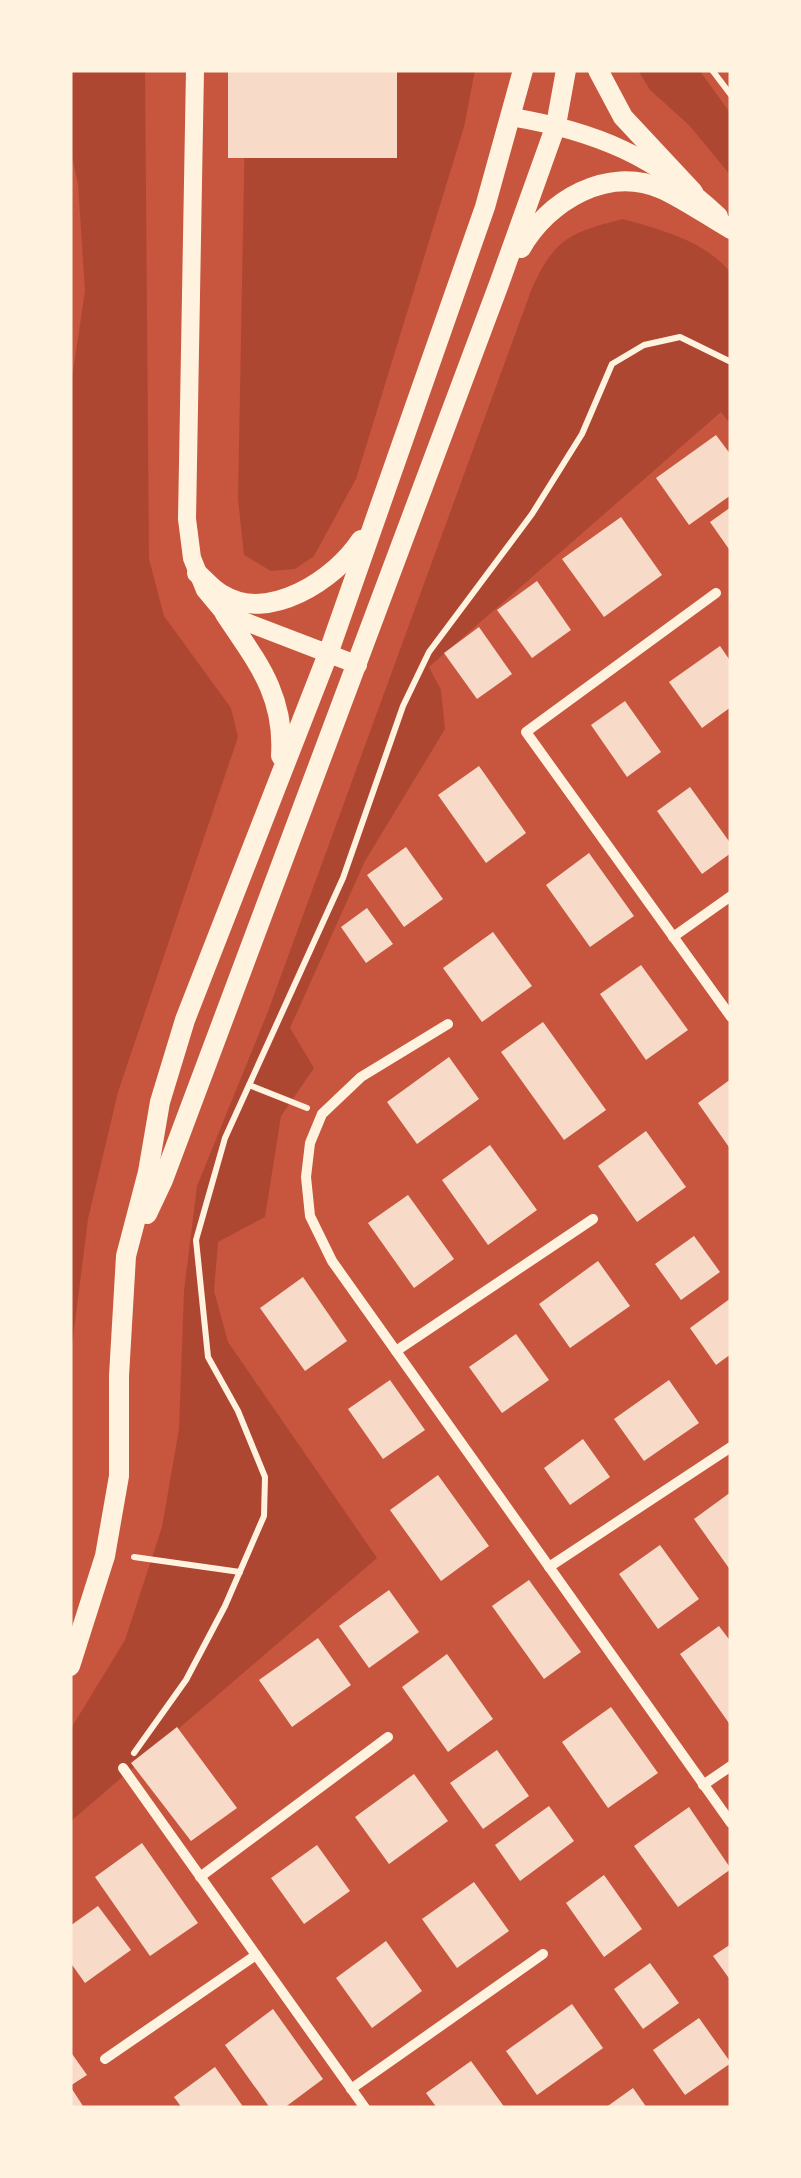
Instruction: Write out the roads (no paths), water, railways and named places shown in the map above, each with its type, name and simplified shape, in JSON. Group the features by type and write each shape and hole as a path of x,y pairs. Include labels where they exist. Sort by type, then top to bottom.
{"main road":[{"path":"70,1666 104,1556 118,1476 126,1256 148,1172 160,1102 185,1020 328,654 486,208 523,70"},
{"path":"126,1256 163,1180 500,284 556,125 566,70"},
{"path":"598,70 623,117 693,192"},
{"path":"500,284 530,232 553,208 577,192 604,184 630,182 659,188 731,228"},
{"path":"198,573 222,595 247,603 306,592 350,558 376,518"},
{"path":"224,614 267,678 278,704 282,734 280,778"}],"street":[{"path":"195,70 188,519 192,558 205,590 224,614 358,665"},
{"path":"512,118 600,138 651,162 693,192 731,228"},
{"path":"716,593 526,732 731,1017"},
{"path":"673,937 731,896"},
{"path":"448,1024 361,1077 322,1114 310,1143 306,1177 310,1216 332,1261 731,1823"},
{"path":"396,1351 593,1219"},
{"path":"549,1566 731,1447"},
{"path":"200,1877 388,1737"},
{"path":"704,1784 731,1766"},
{"path":"123,1768 364,2108"},
{"path":"351,2089 542,1954"},
{"path":"104,2059 256,1955"}]}
